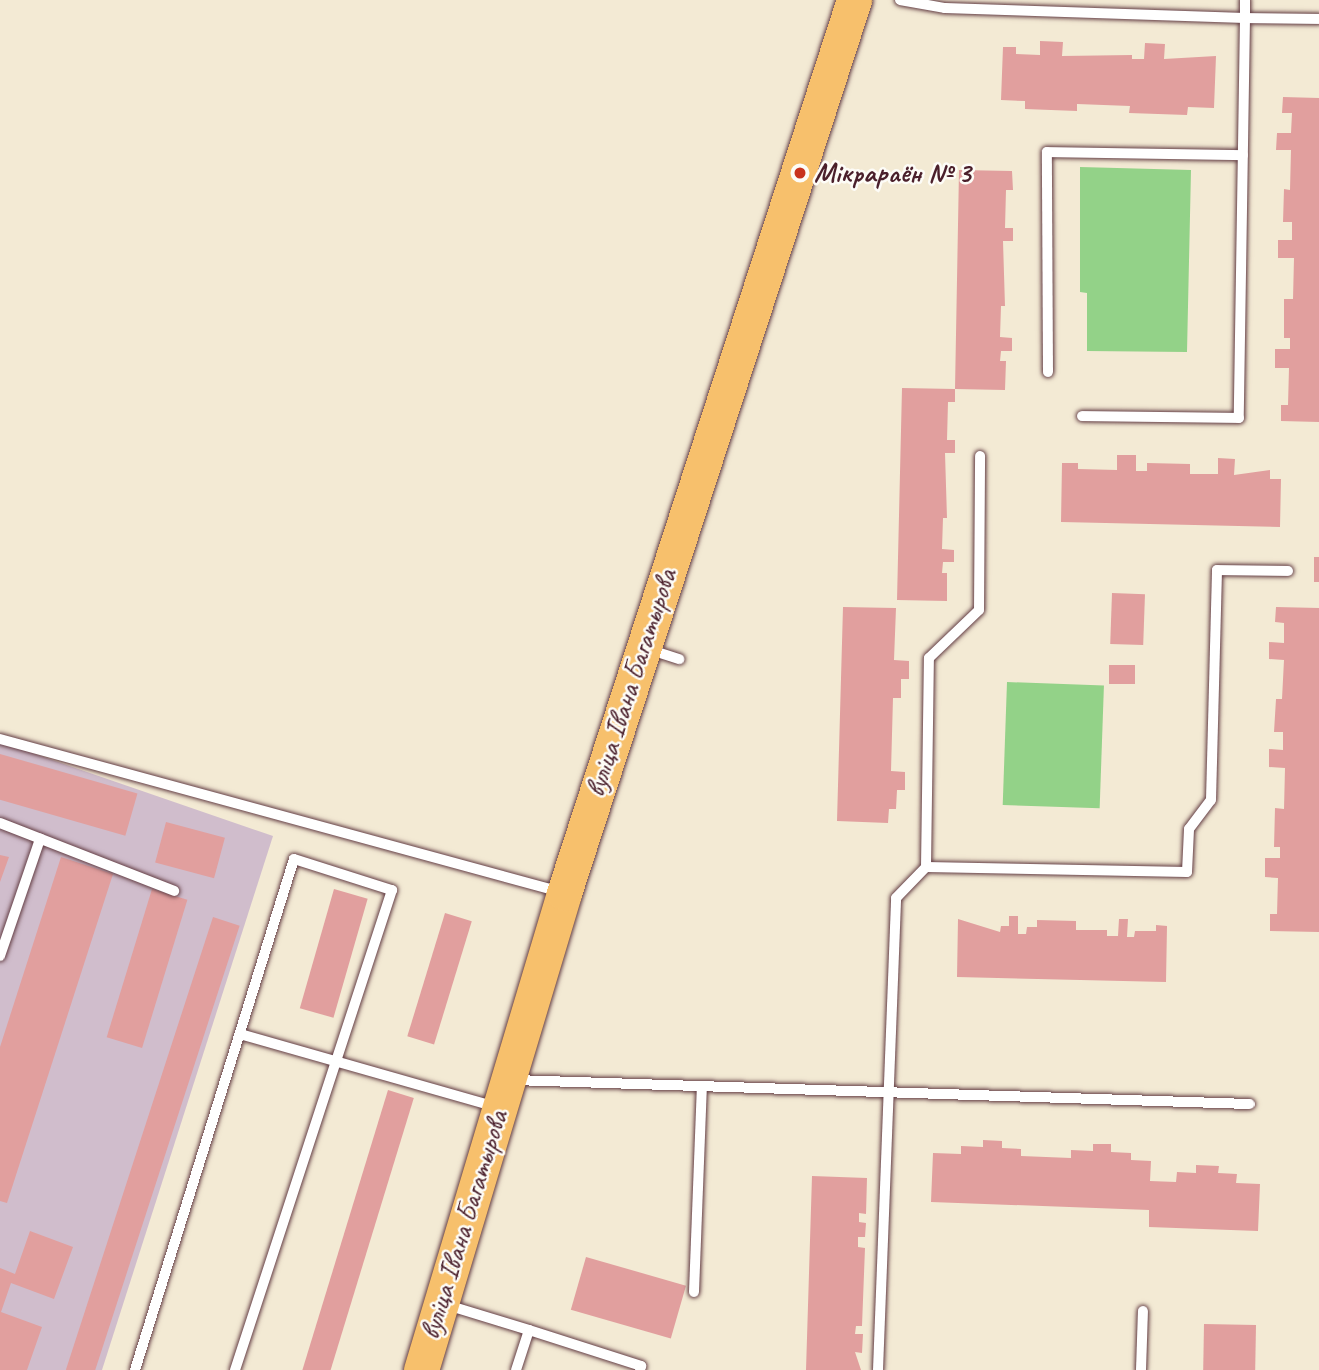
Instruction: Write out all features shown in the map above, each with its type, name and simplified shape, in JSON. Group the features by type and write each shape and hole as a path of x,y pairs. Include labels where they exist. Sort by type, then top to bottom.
{"main road":[{"name":"вуліца Івана Багатырова","path":"421,1370 564,892 854,0"}],"lane":[{"path":"900,0 945,8 1319,19"},
{"path":"1082,416 1239,418 1245,0"},
{"path":"1048,372 1047,152 1243,155"},
{"path":"878,1370 896,898 926,867 929,658 979,610 980,456"},
{"path":"926,867 1187,872 1189,829 1211,800 1217,569 1288,571"},
{"path":"642,648 679,659"},
{"path":"0,739 564,892"},
{"path":"0,823 174,891"},
{"path":"0,956 40,839"},
{"path":"135,1370 294,859 392,890 235,1370"},
{"path":"240,1034 337,1062 504,1093 702,1087 1250,1104"},
{"path":"694,1292 702,1087"},
{"path":"440,1303 641,1366 640,1370"},
{"path":"1141,1370 1143,1311"},
{"path":"516,1370 529,1329"}],"shaded area":[{"path":"0,742 273,836 102,1370 0,1370"}],"green space":[{"path":"1080,167 1191,170 1187,352 1087,351 1087,293 1080,292"},
{"path":"1007,682 1104,685 1100,808 1003,805"}],"building":[{"path":"1040,41 1063,42 1062,56 1132,55 1132,59 1144,59 1145,43 1165,44 1164,59 1216,56 1214,108 1188,107 1187,115 1129,113 1130,106 1077,104 1077,111 1025,109 1025,101 1001,100 1003,47 1016,47 1016,54 1040,55"},
{"path":"1283,97 1319,98 1319,422 1281,421 1281,405 1288,405 1289,368 1275,368 1275,349 1290,349 1290,338 1284,338 1284,299 1293,299 1294,258 1278,258 1278,240 1292,240 1292,222 1283,222 1284,189 1290,190 1291,150 1276,150 1277,133 1291,133 1292,113 1282,113"},
{"path":"959,170 1012,171 1013,190 1006,190 1005,228 1013,228 1013,241 1003,241 1005,306 1001,306 1000,337 1012,338 1012,351 1001,351 1000,361 1006,361 1005,390 955,389"},
{"path":"902,388 955,389 955,402 948,402 947,440 955,440 955,453 945,453 947,518 943,518 942,549 954,550 954,562 943,562 942,573 947,573 947,601 897,600"},
{"path":"1117,455 1136,455 1136,471 1147,471 1147,463 1190,464 1190,474 1218,474 1218,458 1235,459 1234,475 1270,470 1270,479 1281,479 1280,527 1061,522 1062,463 1078,463 1078,469 1117,470"},
{"path":"1314,557 1319,557 1319,582 1314,582"},
{"path":"1112,593 1145,594 1143,645 1110,644"},
{"path":"843,607 896,608 894,660 909,661 909,679 901,679 901,698 893,698 891,771 905,772 905,790 897,790 896,809 889,809 888,823 837,821"},
{"path":"1276,607 1319,608 1319,932 1270,931 1270,914 1277,914 1278,878 1265,877 1265,858 1280,858 1280,847 1274,847 1275,808 1284,809 1285,768 1269,767 1269,749 1283,750 1283,732 1274,732 1276,699 1282,699 1284,660 1269,659 1269,642 1284,643 1284,623 1275,622"},
{"path":"1109,665 1135,665 1135,684 1109,684"},
{"path":"0,754 137,793 125,836 0,800"},
{"path":"166,822 225,838 214,878 155,863"},
{"path":"0,855 9,857 0,882"},
{"path":"61,857 113,874 7,1203 0,1201 0,1047"},
{"path":"152,889 187,900 142,1048 107,1037"},
{"path":"334,889 368,899 333,1018 300,1008"},
{"path":"445,913 472,921 434,1045 407,1036"},
{"path":"1009,916 1018,916 1018,934 1026,934 1027,927 1037,927 1037,920 1076,921 1076,930 1107,930 1107,936 1118,936 1119,919 1128,919 1127,937 1134,937 1135,931 1156,931 1156,925 1167,926 1166,982 957,977 958,919 1000,932 1001,926 1009,926"},
{"path":"213,917 240,926 95,1370 66,1370"},
{"path":"388,1090 414,1098 331,1370 302,1370"},
{"path":"983,1140 1002,1141 1002,1148 1021,1149 1021,1156 1071,1158 1071,1150 1093,1151 1093,1144 1111,1144 1111,1152 1131,1153 1131,1160 1151,1161 1150,1181 1176,1182 1177,1172 1196,1173 1196,1165 1219,1166 1218,1173 1237,1174 1236,1183 1260,1184 1258,1231 1149,1227 1149,1210 931,1202 933,1153 961,1154 961,1146 983,1147"},
{"path":"812,1176 867,1178 866,1214 859,1213 859,1222 866,1223 865,1237 858,1237 858,1247 865,1248 862,1326 856,1326 855,1334 863,1334 862,1353 855,1352 861,1370 806,1370"},
{"path":"30,1231 73,1247 54,1299 11,1283 1,1312 42,1327 27,1370 0,1370 0,1268 15,1274"},
{"path":"586,1257 686,1286 671,1339 571,1310"},
{"path":"1204,1324 1256,1325 1255,1370 1203,1370"}],"place":[{"name":"Мікрараён № 3","path":"800,173"}]}
